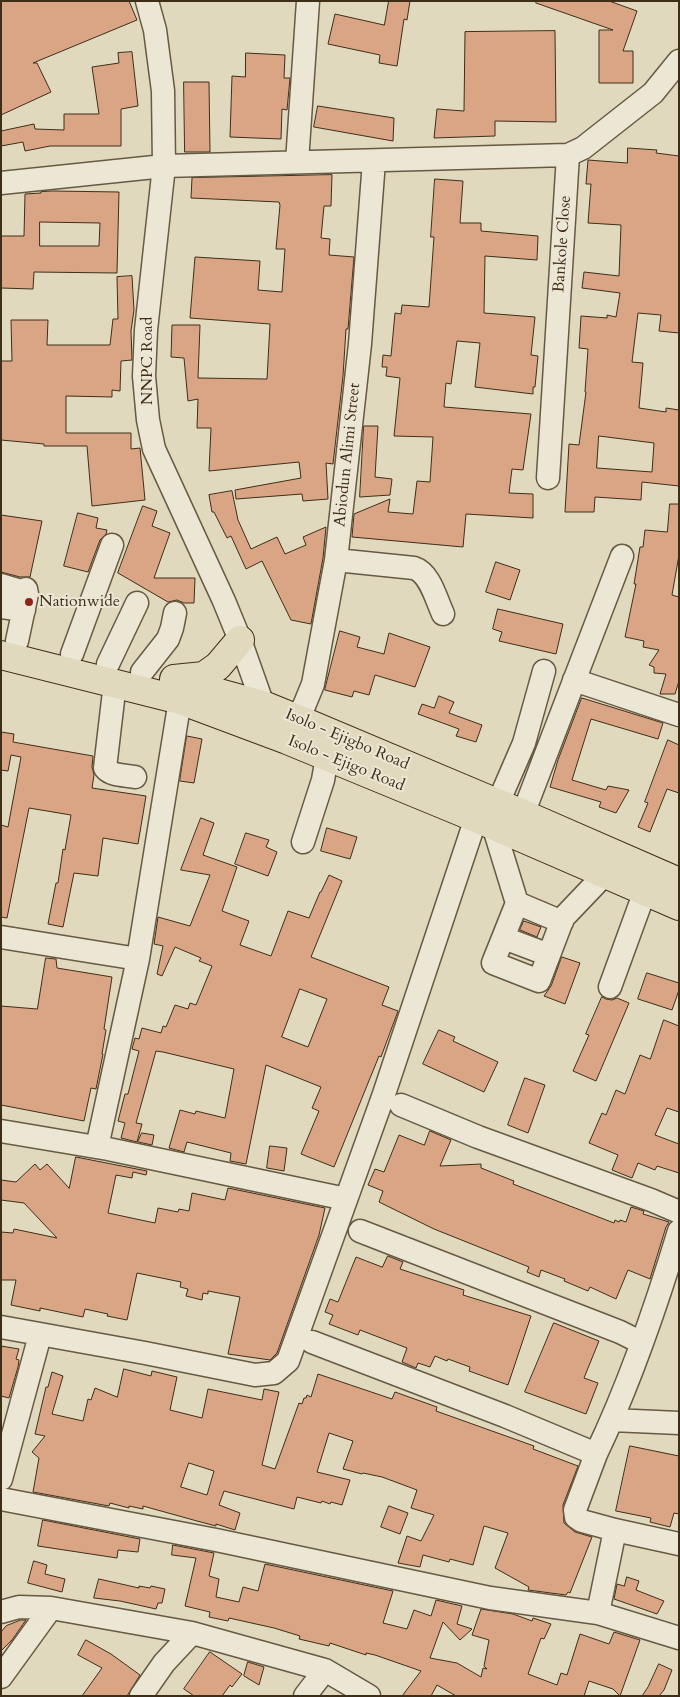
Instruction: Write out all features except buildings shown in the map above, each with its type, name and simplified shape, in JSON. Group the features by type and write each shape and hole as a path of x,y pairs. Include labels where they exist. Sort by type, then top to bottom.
{"main road":[{"path":"6,644 175,690 204,676 218,666 240,640"},
{"name":"Isolo - Ejigbo Road","path":"6,644 72,654 111,673 142,672 175,690 291,729 489,815 523,814 679,882"},
{"name":"Isolo - Ejigo Road","path":"291,729 328,757 489,815 605,874 679,906"}],"street":[{"name":"NNPC Road","path":"146,1 155,30 163,90 164,166 146,330 144,376 148,420 154,449 240,640 260,717"},
{"path":"297,162 308,1"},
{"path":"1,183 164,166 568,155 583,148 653,93 679,61"},
{"name":"Bankole Close","path":"548,478 568,155"},
{"name":"Abiodun Alimi Street","path":"291,729 304,706 313,684 336,560 360,344 374,161"},
{"path":"72,654 112,545"},
{"path":"523,814 622,556"},
{"path":"336,560 421,570 426,576 443,614"},
{"path":"1,585 21,591 26,589 27,594 24,610 6,644"},
{"path":"135,777 112,773 105,768 111,673 137,603"},
{"path":"1,606 24,610"},
{"path":"142,672 168,638 175,613"},
{"path":"1,1327 255,1375 274,1373 288,1361 384,1094 489,815 524,743 544,671"},
{"path":"574,680 679,715"},
{"path":"97,1147 138,959 175,690"},
{"path":"303,842 323,780 328,757"},
{"path":"489,815 517,903 493,963 539,981 563,918 605,874"},
{"path":"610,987 645,891"},
{"path":"517,903 562,922"},
{"path":"1,937 138,959"},
{"path":"401,1105 478,1137 679,1212"},
{"path":"1,1131 97,1147 346,1199"},
{"path":"360,1231 620,1332 642,1343"},
{"path":"679,1231 671,1285 642,1343 575,1510 576,1517 582,1521 679,1544"},
{"path":"1,1479 40,1335"},
{"path":"312,1342 505,1416 596,1454"},
{"path":"612,1420 679,1423"},
{"path":"1,1499 216,1540 490,1598 598,1613 679,1638"},
{"path":"598,1613 615,1530"},
{"path":"1,1612 19,1607 51,1608 192,1633 325,1670 369,1696"},
{"path":"1,1677 51,1608"},
{"path":"141,1696 164,1663 192,1633"},
{"path":"305,1696 325,1670"}],"place":[{"name":"Nationwide","path":"29,602"}]}
